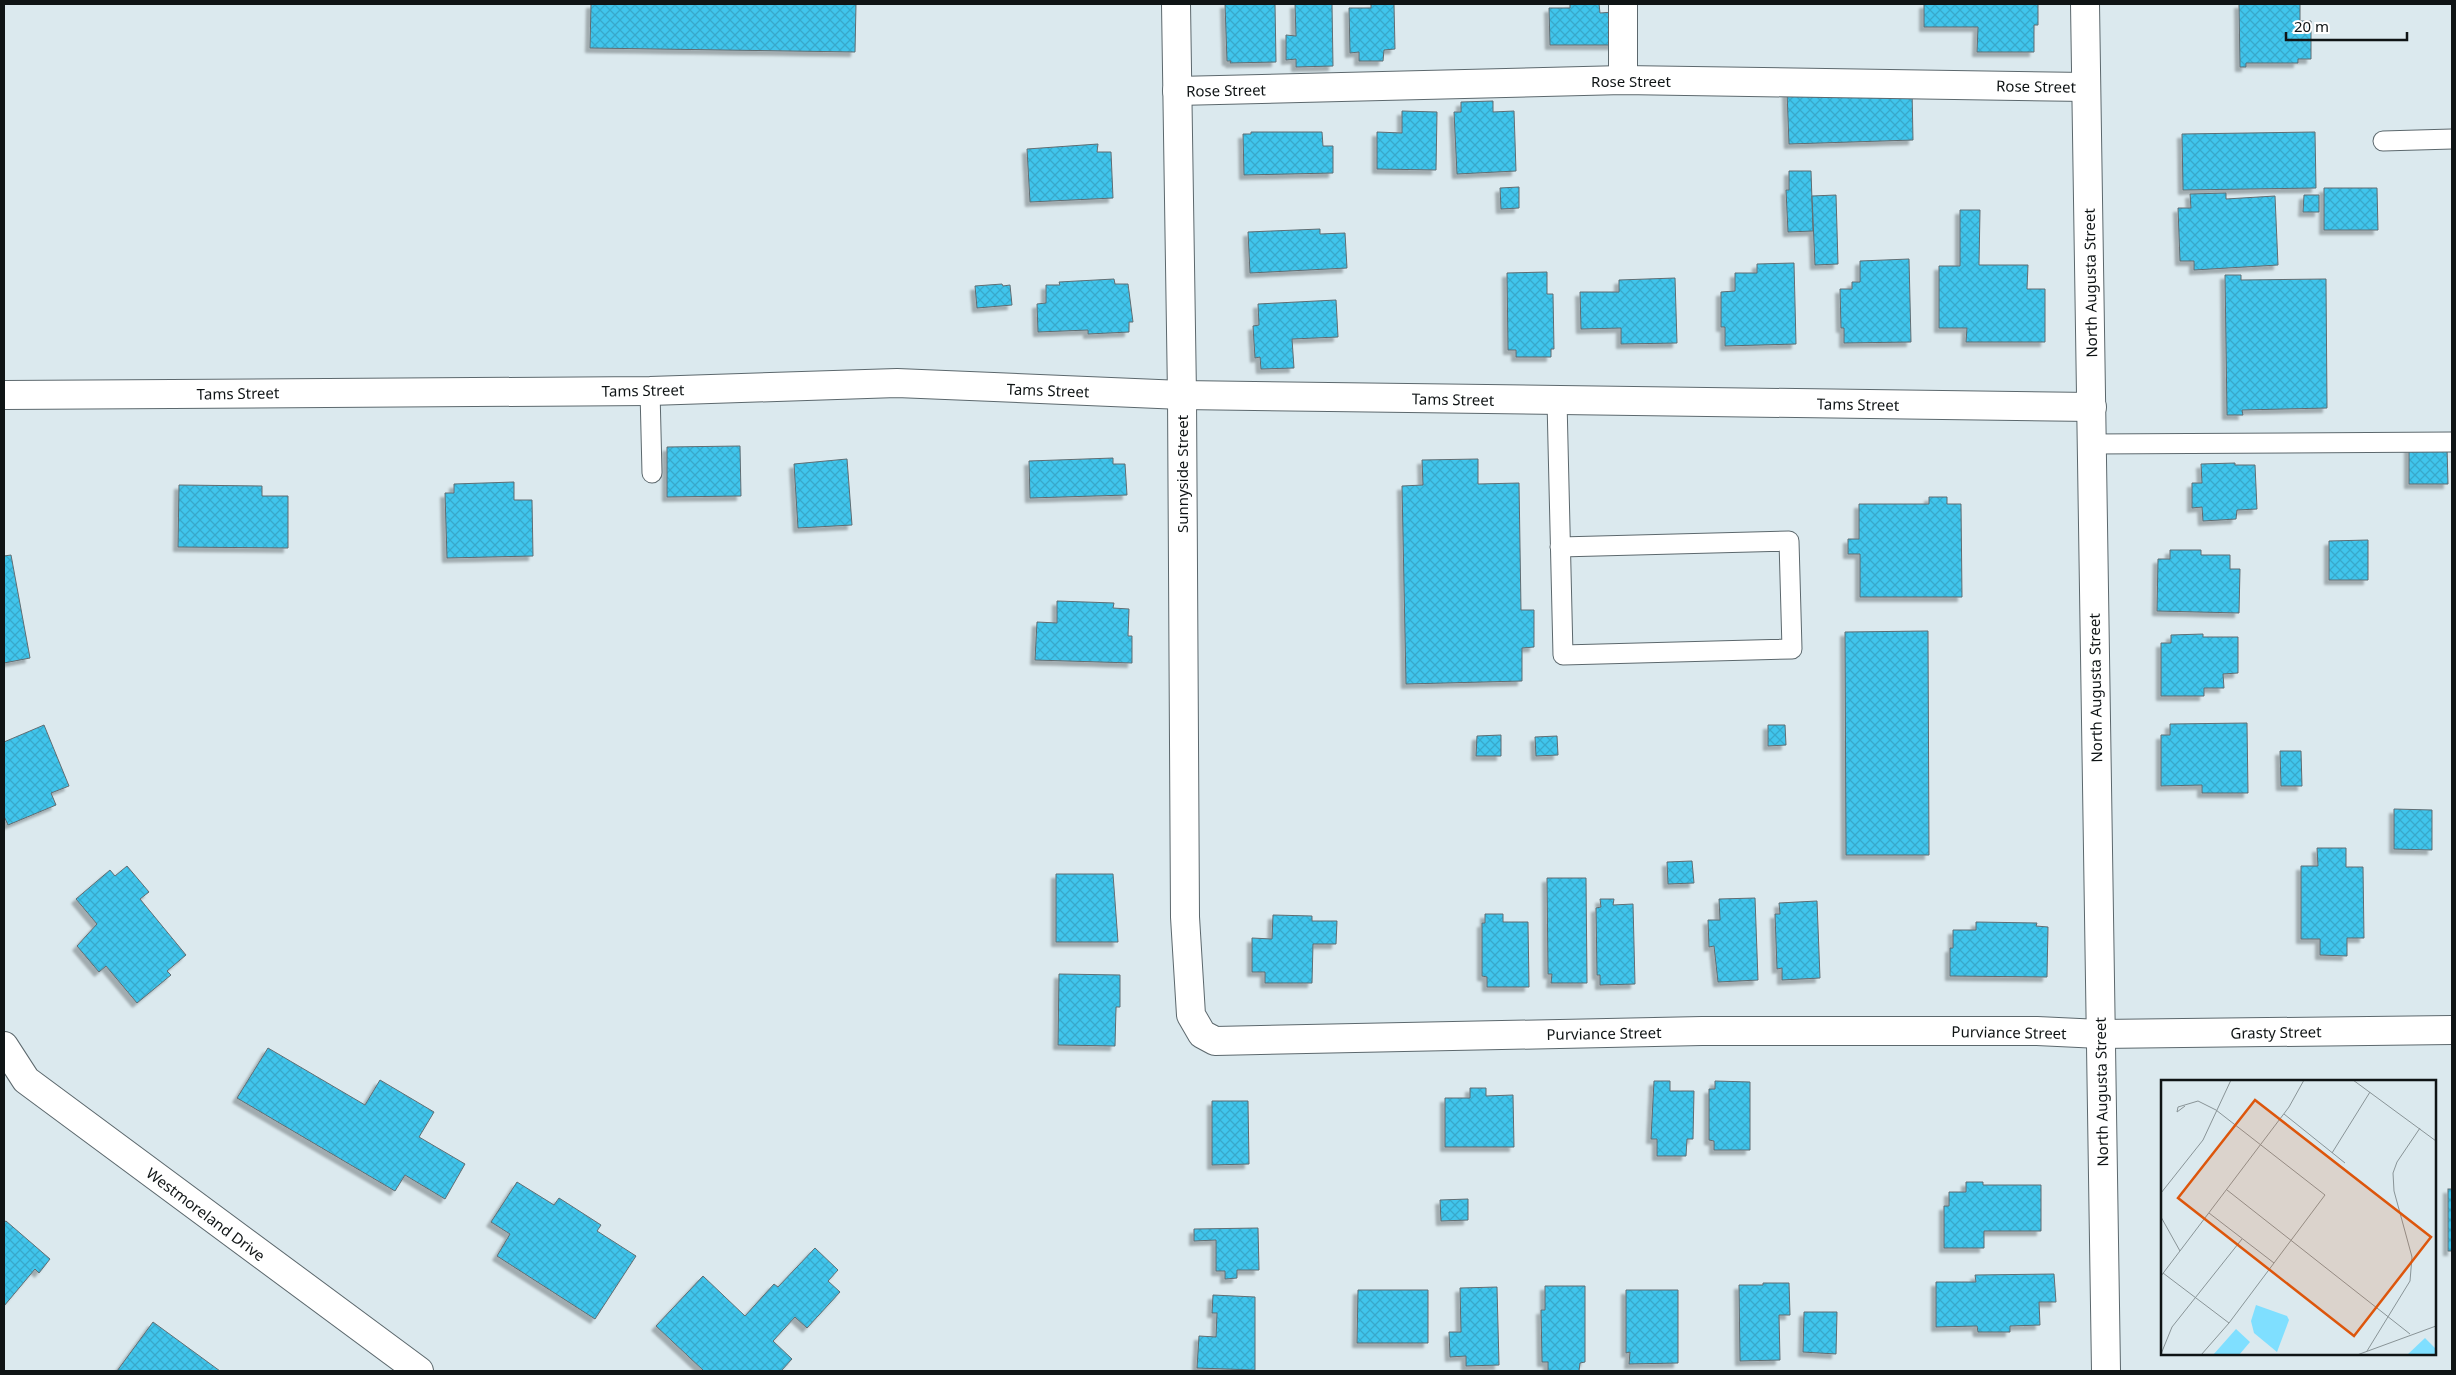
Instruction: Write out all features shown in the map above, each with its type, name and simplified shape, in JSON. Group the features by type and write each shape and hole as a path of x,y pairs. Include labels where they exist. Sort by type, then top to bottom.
{"street":[{"name":"Sunnyside Street","path":"1176,4 1187,945"},
{"path":"1623,4 1623,80"},
{"name":"North Augusta Street","path":"2085,4 2106,1371"},
{"name":"Rose Street","path":"1177,91 1623,80 2086,87"},
{"name":"Tams Street","path":"4,395 650,391 896,383 1182,396 2092,407"},
{"name":"Purviance Street","path":"1187,945 1191,1015 1202,1034 1215,1041 1702,1031 2037,1031 2100,1034"},
{"name":"Grasty Street","path":"2100,1034 2452,1030"},
{"name":"Westmoreland Drive","path":"4,1046 26,1080 419,1371"}],"lane":[{"path":"2383,140 2452,139"},
{"path":"650,391 652,473"},
{"path":"1557,400 1560,547 1563,655 1792,649 1789,541 1560,547"},
{"path":"2092,444 2452,442"}],"building":[{"path":"591,4 856,4 855,52 590,48"},
{"path":"1225,4 1275,4 1276,62 1230,63 1231,61 1227,61"},
{"path":"1295,4 1332,4 1333,66 1296,67 1296,59 1286,60 1286,35 1296,36"},
{"path":"1371,4 1394,4 1395,49 1384,50 1383,61 1359,61 1359,52 1350,53 1349,8 1371,8"},
{"path":"1570,4 1599,4 1600,13 1614,12 1614,45 1550,45 1549,8 1570,8"},
{"path":"1924,4 2038,4 2038,25 2034,25 2034,52 1977,52 1978,27 1924,27"},
{"path":"2239,4 2300,4 2300,21 2311,21 2311,59 2298,59 2298,63 2246,63 2246,67 2240,67"},
{"path":"1912,89 1913,140 1789,144 1787,92"},
{"path":"1493,101 1493,112 1514,111 1516,171 1457,174 1454,112 1461,112 1461,102"},
{"path":"1402,111 1437,112 1436,170 1377,169 1377,132 1402,133"},
{"path":"1251,132 1322,132 1323,146 1333,146 1333,173 1244,175 1243,134 1251,134"},
{"path":"2315,132 2316,188 2183,190 2182,134"},
{"path":"1098,144 1097,152 1111,152 1113,198 1030,202 1027,149"},
{"path":"1789,171 1811,171 1813,231 1788,232 1786,190 1789,190"},
{"path":"1519,187 1519,208 1501,209 1500,188"},
{"path":"2324,188 2377,188 2378,230 2324,230"},
{"path":"2226,193 2226,199 2275,196 2278,265 2194,270 2194,261 2180,261 2178,208 2191,208 2190,194"},
{"path":"1836,195 1838,264 1815,265 1812,196"},
{"path":"2304,195 2319,195 2319,212 2303,212"},
{"path":"1960,210 1980,210 1979,265 2028,265 2027,289 2045,289 2045,342 1966,342 1967,328 1939,328 1939,266 1960,266"},
{"path":"1320,229 1320,234 1345,233 1347,268 1250,273 1248,232"},
{"path":"1909,259 1911,342 1844,343 1844,328 1841,328 1840,289 1852,289 1852,282 1860,282 1860,261"},
{"path":"1794,263 1796,344 1725,346 1725,327 1721,327 1721,292 1735,291 1735,273 1757,273 1757,264"},
{"path":"1547,272 1547,294 1553,294 1554,349 1551,349 1551,357 1516,357 1516,350 1508,350 1507,273"},
{"path":"2225,275 2241,275 2241,280 2326,279 2327,408 2242,410 2243,415 2227,415"},
{"path":"1675,278 1677,343 1621,344 1621,328 1581,329 1580,292 1619,292 1619,280"},
{"path":"1114,279 1115,284 1128,284 1133,322 1129,322 1129,332 1088,334 1088,330 1038,332 1037,304 1046,303 1046,285 1060,285 1059,282"},
{"path":"1002,284 1003,286 1010,285 1012,305 977,308 975,286"},
{"path":"1336,300 1338,337 1292,339 1294,368 1261,369 1260,357 1255,358 1253,326 1259,325 1258,304"},
{"path":"740,446 741,496 667,497 667,447"},
{"path":"2409,447 2447,447 2448,484 2409,484"},
{"path":"1113,458 1113,464 1125,464 1127,495 1030,498 1029,461"},
{"path":"847,459 852,525 798,528 794,464"},
{"path":"1478,459 1478,484 1519,483 1521,610 1534,610 1534,647 1522,648 1522,681 1406,684 1402,486 1423,485 1422,460"},
{"path":"2235,463 2235,465 2255,465 2257,509 2237,510 2236,519 2203,521 2202,507 2192,508 2192,483 2202,483 2201,464"},
{"path":"514,482 514,500 532,500 533,556 447,558 445,493 454,493 454,484"},
{"path":"179,485 262,486 262,496 288,496 288,548 178,547"},
{"path":"1929,497 1947,497 1947,504 1961,504 1962,597 1860,597 1860,554 1848,554 1848,539 1859,539 1859,504 1929,504"},
{"path":"2368,540 2368,580 2329,580 2329,541"},
{"path":"2170,550 2201,550 2201,555 2230,555 2230,569 2240,569 2239,613 2157,611 2158,559 2170,559"},
{"path":"11,555 30,658 4,663 4,556"},
{"path":"1057,601 1114,603 1113,608 1129,609 1128,636 1132,636 1132,663 1035,660 1037,622 1057,623"},
{"path":"1928,631 1929,855 1846,855 1845,632"},
{"path":"2203,634 2203,637 2238,637 2238,673 2223,674 2224,688 2204,688 2204,696 2161,696 2161,643 2171,643 2171,635"},
{"path":"2247,723 2248,793 2202,793 2202,785 2161,786 2161,735 2170,735 2170,724"},
{"path":"44,725 69,786 51,793 56,805 8,825 4,816 4,742"},
{"path":"1768,725 1785,725 1786,745 1768,746"},
{"path":"1501,735 1501,756 1476,756 1477,736"},
{"path":"1557,736 1558,755 1536,756 1535,737"},
{"path":"2280,751 2301,751 2302,786 2281,786"},
{"path":"2394,809 2432,810 2432,850 2394,849"},
{"path":"2317,848 2346,848 2346,867 2363,867 2364,938 2347,938 2347,956 2320,955 2320,939 2301,939 2301,866 2318,866"},
{"path":"1692,861 1694,883 1668,884 1667,862"},
{"path":"127,866 149,892 140,899 186,955 167,971 171,975 137,1003 106,966 99,972 77,946 97,924 76,899 110,870 115,876"},
{"path":"1056,874 1113,874 1118,942 1056,942"},
{"path":"1547,878 1586,878 1587,983 1551,983 1552,974 1548,974"},
{"path":"1755,898 1758,980 1718,982 1714,946 1709,947 1708,920 1720,920 1719,899"},
{"path":"1600,899 1614,899 1613,905 1633,904 1635,984 1600,985 1600,975 1597,975 1596,908 1601,907"},
{"path":"1817,901 1820,978 1782,980 1782,968 1777,969 1775,914 1780,914 1779,903"},
{"path":"1485,914 1503,914 1503,922 1528,922 1529,987 1487,987 1487,977 1482,976 1482,923 1485,923"},
{"path":"1273,915 1312,916 1312,921 1337,921 1336,944 1313,944 1312,983 1265,983 1265,972 1252,972 1252,938 1272,939"},
{"path":"1976,922 2037,923 2036,926 2048,927 2047,977 1950,976 1950,948 1953,948 1953,930 1976,930"},
{"path":"1059,974 1120,975 1120,1007 1116,1007 1115,1046 1058,1045"},
{"path":"268,1048 365,1105 380,1080 434,1112 419,1137 465,1164 445,1199 405,1175 395,1191 237,1098"},
{"path":"1654,1081 1670,1081 1670,1091 1694,1091 1693,1139 1687,1139 1686,1156 1657,1156 1657,1139 1651,1139"},
{"path":"1715,1081 1750,1082 1750,1150 1714,1150 1714,1141 1709,1140 1709,1089 1715,1089"},
{"path":"1470,1088 1486,1088 1486,1096 1513,1095 1514,1147 1445,1147 1445,1098 1470,1098"},
{"path":"1212,1101 1248,1101 1249,1164 1212,1165"},
{"path":"517,1182 554,1205 559,1198 601,1225 597,1231 636,1256 595,1319 497,1256 510,1234 491,1222"},
{"path":"1966,1182 1983,1182 1983,1185 2041,1185 2041,1231 1984,1231 1984,1248 1944,1248 1944,1206 1949,1206 1949,1192 1966,1192"},
{"path":"2448,1189 2452,1189 2452,1251 2448,1251"},
{"path":"1468,1199 1468,1220 1441,1221 1440,1200"},
{"path":"6,1221 50,1259 39,1273 35,1269 4,1306 4,1222"},
{"path":"1258,1228 1259,1270 1237,1270 1237,1278 1225,1279 1225,1271 1216,1271 1216,1240 1194,1241 1194,1229"},
{"path":"815,1248 838,1270 828,1281 840,1292 807,1328 795,1317 773,1341 792,1359 781,1371 704,1371 656,1326 703,1276 745,1316 774,1284 778,1287"},
{"path":"2054,1274 2056,1302 2039,1302 2040,1325 2010,1326 2010,1332 1978,1332 1977,1326 1936,1327 1936,1282 1976,1282 1975,1275"},
{"path":"1763,1283 1789,1283 1790,1315 1779,1315 1780,1360 1740,1361 1739,1285 1763,1285"},
{"path":"1545,1286 1585,1286 1585,1362 1580,1363 1579,1371 1548,1371 1548,1362 1542,1362 1541,1310 1545,1310"},
{"path":"1497,1287 1499,1365 1466,1366 1466,1356 1450,1357 1449,1332 1461,1332 1460,1288"},
{"path":"1358,1290 1428,1290 1428,1343 1357,1343"},
{"path":"1626,1290 1678,1290 1678,1363 1629,1364 1630,1352 1626,1353"},
{"path":"1213,1295 1255,1297 1255,1370 1197,1368 1199,1336 1216,1337 1217,1313 1212,1313"},
{"path":"1804,1312 1837,1312 1836,1354 1803,1352"},
{"path":"153,1322 220,1371 117,1371"}]}
